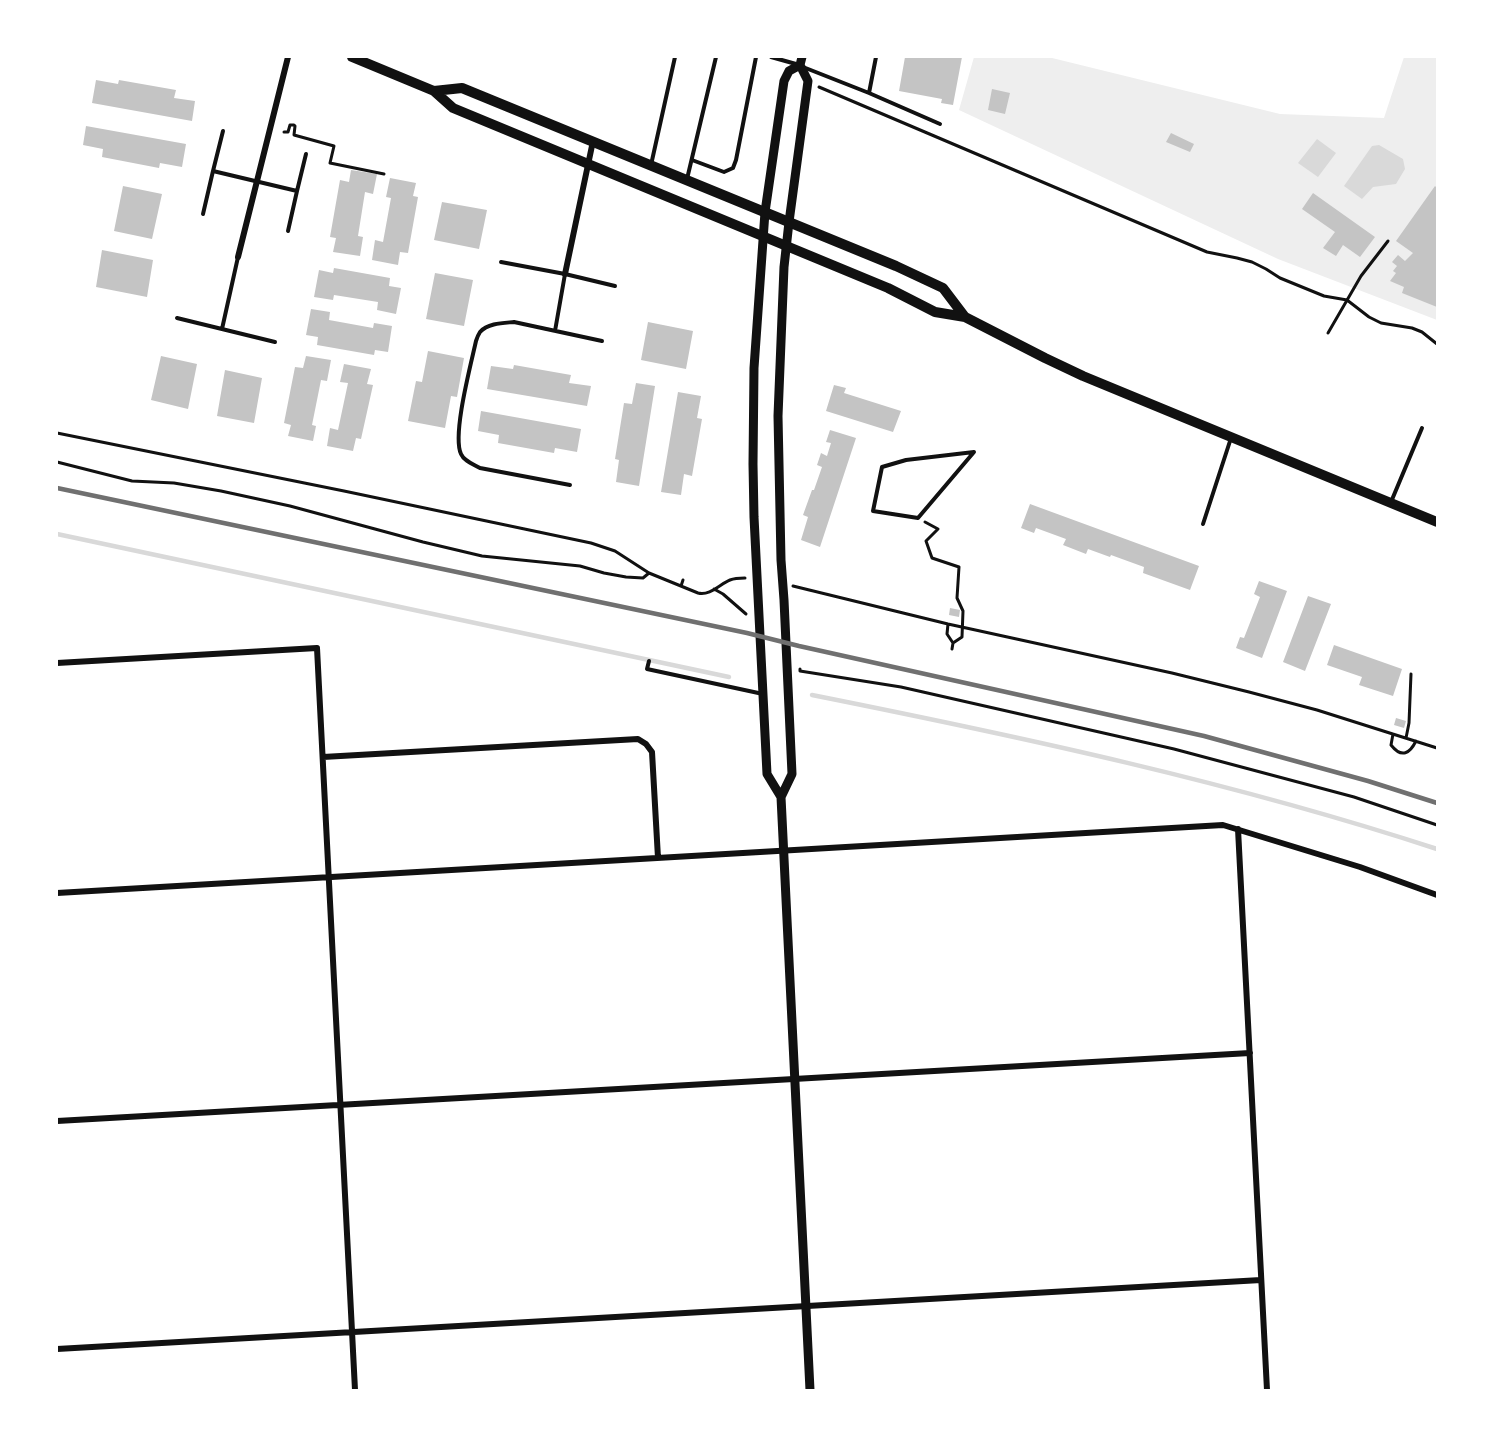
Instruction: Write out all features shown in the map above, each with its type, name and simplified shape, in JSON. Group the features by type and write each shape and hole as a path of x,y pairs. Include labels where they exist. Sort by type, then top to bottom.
{"main road":[{"path":"352,57 434,91 453,108 888,288 935,312 965,316 1083,376 1437,522"},
{"path":"434,91 462,88 896,266 943,288 965,316"}],"street":[{"path":"238,257 288,57"},
{"path":"781,797 792,774 781,560 778,416 786,246 808,81 801,61 789,71 783,81 762,236 754,368 753,464 755,551 767,774 781,797 810,1390"},
{"path":"565,274 593,141"},
{"path":"57,663 317,648 355,1390"},
{"path":"323,757 638,739 652,752 658,858"},
{"path":"57,893 1223,825 1360,867 1437,895"},
{"path":"1238,829 1267,1390"},
{"path":"57,1121 1250,1053"},
{"path":"57,1349 1262,1280"}],"lane":[{"path":"651,165 675,57"},
{"path":"687,180 716,57"},
{"path":"692,160 724,172 733,168 756,57"},
{"path":"771,57 801,61 940,124"},
{"path":"869,93 876,57"},
{"path":"203,214 223,131"},
{"path":"288,231 306,154"},
{"path":"213,171 297,191"},
{"path":"222,329 238,257"},
{"path":"501,262 615,286"},
{"path":"555,331 565,274"},
{"path":"177,318 274,342"},
{"path":"570,485 480,468 467,461 461,454 458,443 460,419 476,341 481,331 488,326 514,322 602,341"},
{"path":"1391,503 1422,428"},
{"path":"1203,524 1232,437"},
{"path":"974,452 925,510 918,519 873,510 882,466 906,460 974,452"},
{"path":"649,661 647,669 763,695"}],"path":[{"path":"818,87 1207,252 1252,262 1280,278 1324,296 1347,300 1381,323 1413,328 1437,344"},
{"path":"284,132 288,132 290,125 294,125 294,135 334,146 330,164 384,174"},
{"path":"1328,333 1361,276 1388,241"},
{"path":"57,462 132,481 174,483 278,504 482,556 580,566 626,577 644,578 649,573"},
{"path":"918,519 938,529 926,542 932,558 959,567 957,598 963,611 963,628 962,637 953,643"},
{"path":"681,586 683,580"},
{"path":"795,586 796,596"},
{"path":"714,589 746,614"},
{"path":"948,624 947,634 953,643 952,649"},
{"path":"799,662 800,670 901,687 1174,748 1353,798 1437,825"},
{"path":"1406,738 1409,723 1411,674"},
{"path":"1393,734 1391,746 1395,751 1408,753 1416,741"}],"shaded area":[{"path":"974,57 1048,57 1280,114 1384,118 1404,57 1437,57 1437,320 1278,259 959,110"},
{"path":"1317,139 1336,153 1318,177 1298,163"},
{"path":"1379,145 1403,159 1405,169 1396,184 1373,187 1362,199 1344,186 1372,146"}],"building":[{"path":"905,57 962,57 953,105 941,103 942,99 899,91"},
{"path":"96,80 118,84 119,80 176,90 174,98 195,101 192,121 92,103"},
{"path":"992,89 1010,93 1005,114 988,110"},
{"path":"86,126 186,144 182,167 160,163 159,168 102,157 103,149 83,145"},
{"path":"1171,133 1194,144 1190,152 1166,142"},
{"path":"351,170 377,174 373,194 365,192 358,236 363,237 360,256 333,252 336,238 330,237 340,180 349,182"},
{"path":"390,178 416,183 413,196 418,197 408,253 400,252 398,265 372,260 375,240 383,242 391,198 386,197"},
{"path":"123,186 162,194 152,239 114,231"},
{"path":"1435,186 1437,188 1437,307 1402,293 1404,287 1390,281 1396,273 1393,271 1397,266 1392,262 1398,255 1405,261 1413,253 1396,241"},
{"path":"1313,193 1375,237 1360,257 1343,245 1336,256 1323,248 1335,232 1302,209"},
{"path":"442,202 487,210 479,249 434,240"},
{"path":"102,250 153,260 147,297 96,287"},
{"path":"334,268 390,278 389,286 401,288 396,314 377,310 378,302 334,295 333,300 314,297 319,270 333,273"},
{"path":"435,273 473,280 464,326 426,319"},
{"path":"311,309 330,312 329,320 373,328 374,323 392,326 388,352 375,350 374,355 317,345 318,337 306,335"},
{"path":"648,322 693,331 686,369 641,360"},
{"path":"428,351 464,358 457,397 451,396 445,428 408,421 416,381 422,382"},
{"path":"161,356 197,364 188,409 151,400"},
{"path":"306,356 331,360 327,381 321,380 312,425 316,426 313,441 288,436 291,425 284,423 295,367 303,368"},
{"path":"344,364 371,369 367,384 373,385 361,439 356,438 353,451 327,446 330,428 338,430 348,383 340,382"},
{"path":"514,365 571,375 569,383 591,386 587,406 487,389 491,366 513,369"},
{"path":"225,370 262,378 254,423 217,416"},
{"path":"636,383 655,386 639,486 616,482 619,460 615,459 624,403 632,404"},
{"path":"834,385 846,388 844,393 901,411 893,432 826,411"},
{"path":"678,392 701,396 697,418 702,419 692,476 684,474 681,495 661,492"},
{"path":"481,411 581,429 577,452 555,448 554,453 498,443 499,435 478,431"},
{"path":"830,430 856,438 820,547 801,540 808,517 803,515 822,467 817,465 821,453 827,456 831,443 826,442"},
{"path":"1030,504 1199,566 1190,590 1143,573 1144,567 1088,549 1086,554 1063,545 1066,539 1036,528 1034,533 1021,528"},
{"path":"1259,581 1287,591 1262,658 1236,648 1240,637 1244,638 1260,597 1254,594"},
{"path":"1308,596 1331,604 1305,671 1283,662"},
{"path":"950,608 960,610 959,617 949,615"},
{"path":"1334,645 1402,669 1393,696 1359,685 1362,677 1327,665"},
{"path":"1396,718 1406,721 1404,728 1394,725"}],"waterway":[{"path":"57,534 729,677"},
{"path":"812,695 969,727 1205,782 1437,849"}],"railway":[{"path":"57,488 747,633 1204,736 1368,781 1437,803"}]}
